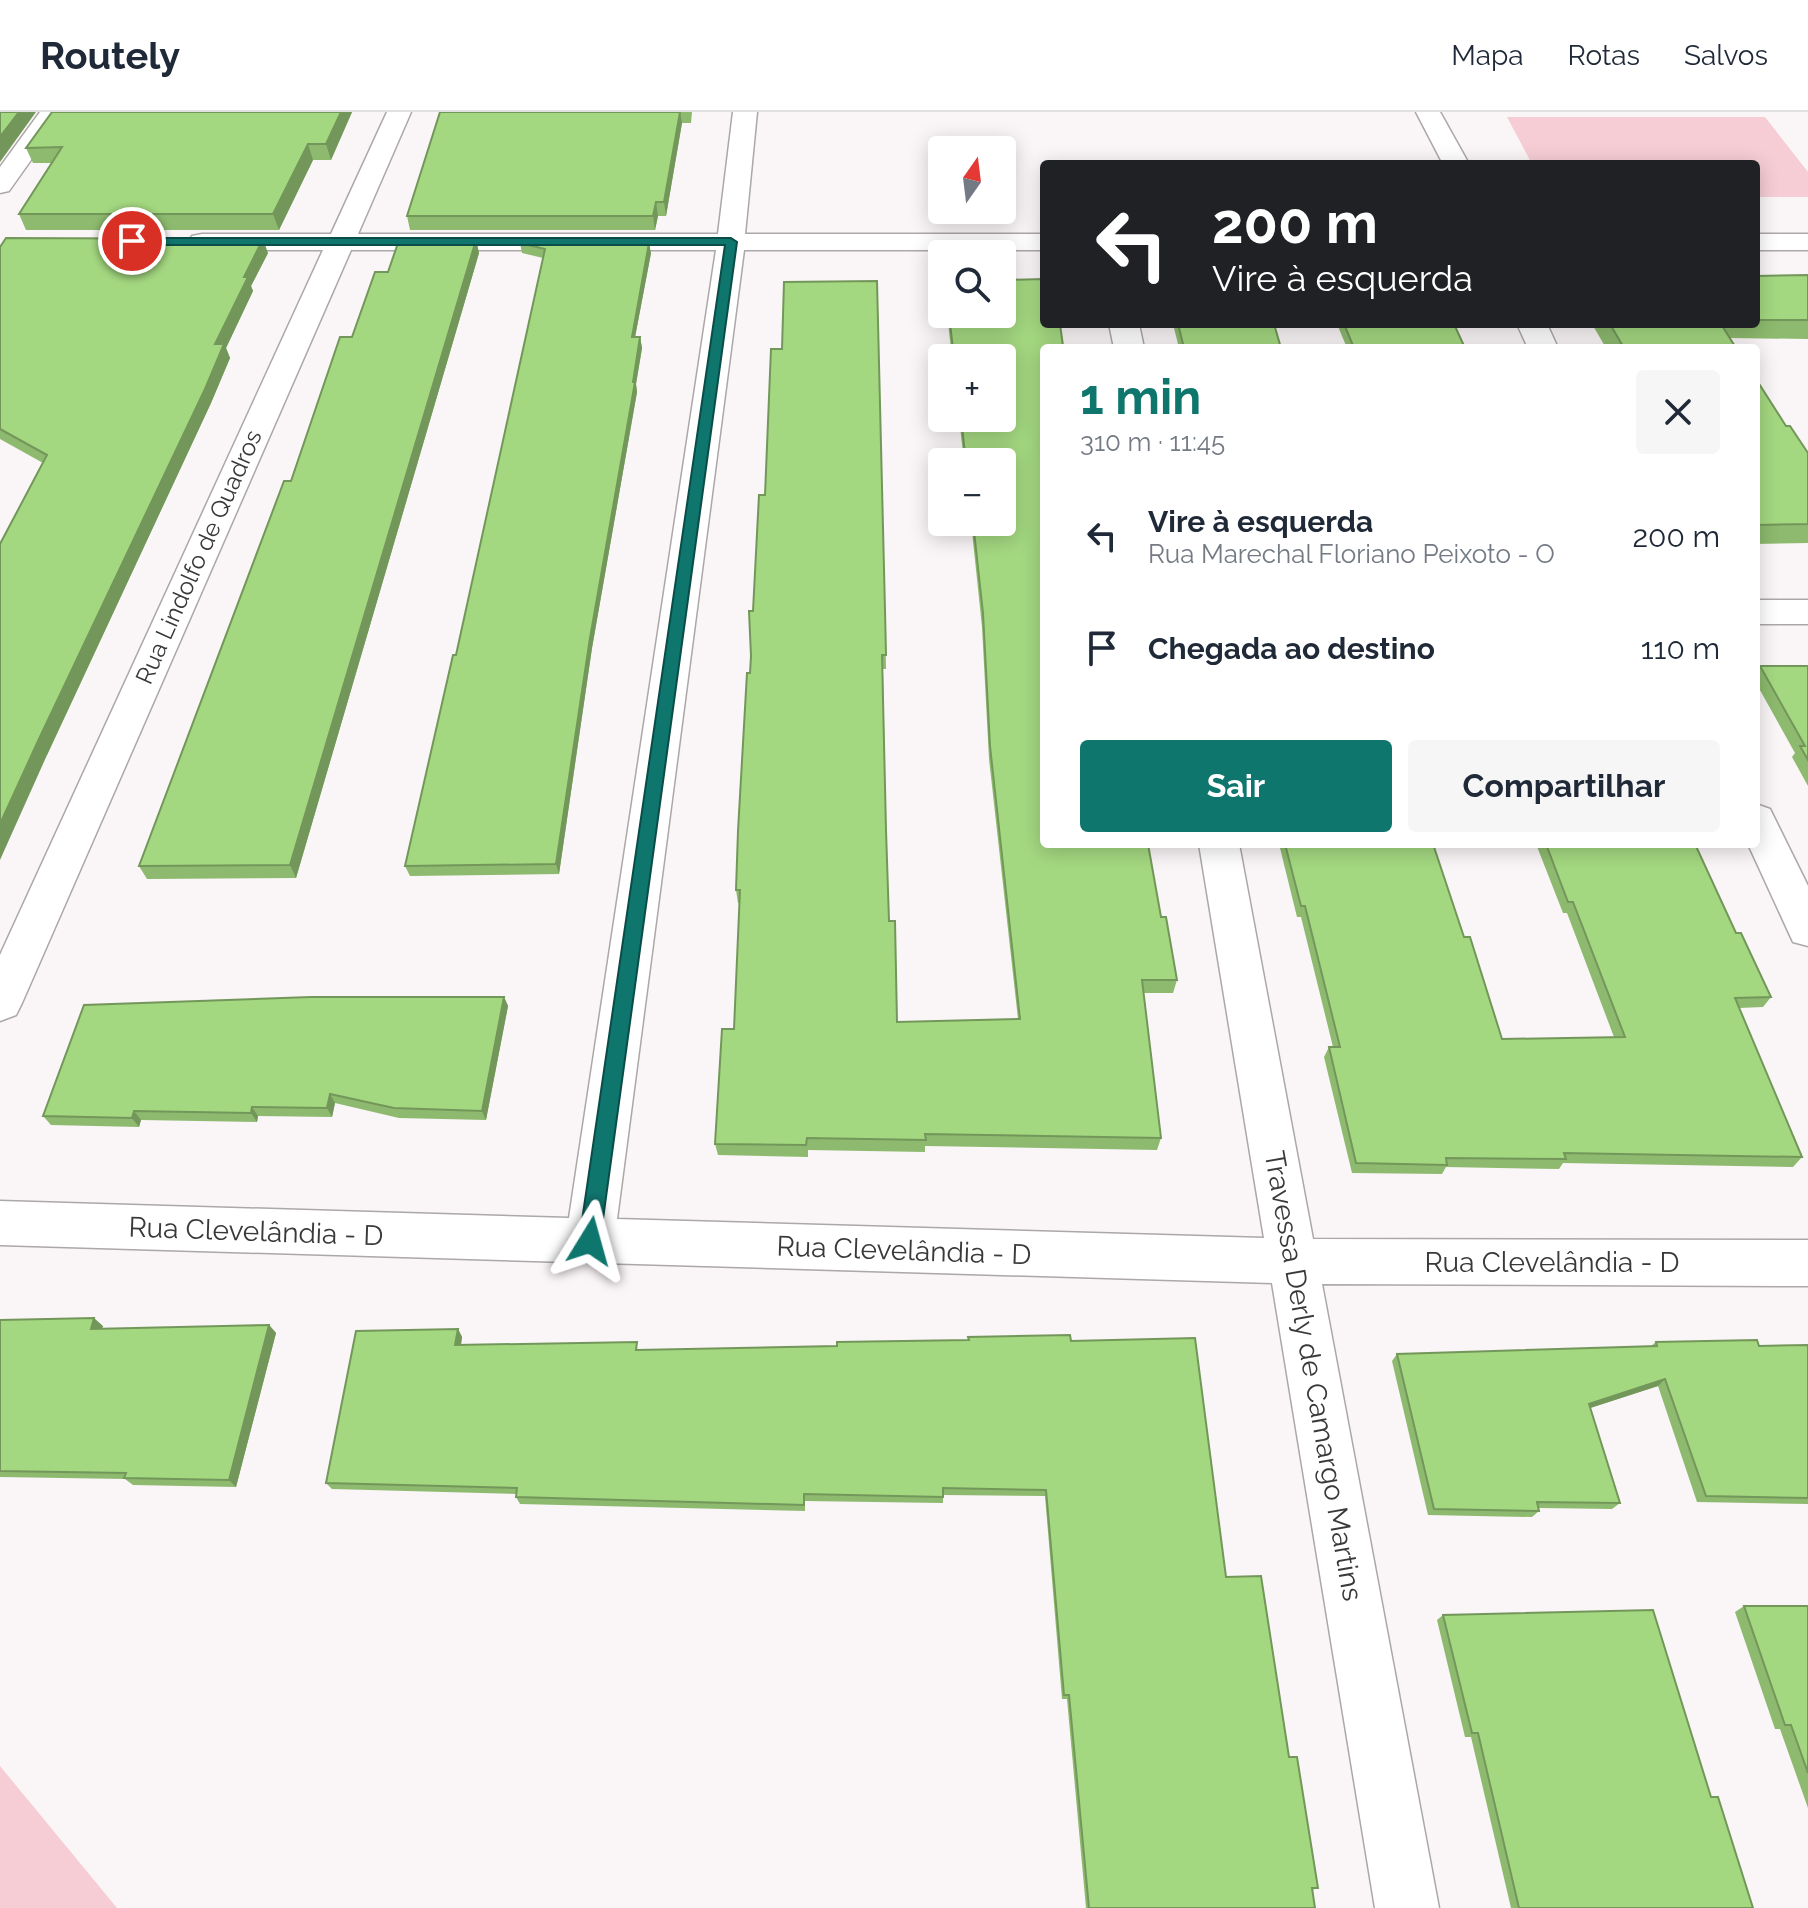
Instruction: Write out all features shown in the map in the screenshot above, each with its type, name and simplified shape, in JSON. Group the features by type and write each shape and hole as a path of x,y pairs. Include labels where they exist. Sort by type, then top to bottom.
{"street":[{"path":"0,185 53,112"},
{"name":"Rua Lindolfo de Quadros","path":"0,1003 399,112"},
{"path":"590,1241 731,242 745,112"},
{"path":"1428,112 1454,160"},
{"path":"169,241 1040,242"},
{"path":"1760,242 1808,242"},
{"path":"1760,612 1808,612"},
{"path":"1760,828 1808,930"},
{"name":"Travessa Derly de Camargo Martins","path":"1220,848 1407,1908"},
{"name":"Rua Clevelândia - D","path":"0,1223 1295,1261 1808,1263"}],"shaded area":[{"path":"1507,117 1765,117 1808,172 1808,197 1760,197 1760,160 1530,160"},
{"path":"0,1766 117,1908 0,1908"}],"building":[{"path":"0,112 19,112 0,137"},
{"path":"52,112 341,112 326,144 308,144 273,214 19,214 62,147 26,148"},
{"path":"440,112 680,112 664,202 656,202 653,216 407,216"},
{"path":"6,238 263,239 215,344 224,344 205,389 0,824 0,544 47,455 0,429 0,247"},
{"path":"399,240 476,240 290,865 139,866 284,481 291,481 340,337 352,337 375,272 388,272"},
{"path":"520,243 649,243 632,337 640,337 635,382 590,638 556,864 405,866 453,655 456,655 545,249"},
{"path":"1808,275 1808,320 1760,320 1760,276"},
{"path":"1040,279 1040,328 1061,328 1063,344 1040,344 1040,848 1149,848 1161,917 1166,917 1177,980 1142,980 1161,1138 925,1134 926,1140 807,1138 806,1145 715,1144 722,1029 734,1029 740,890 736,890 738,831 747,673 750,673 751,656 749,611 753,611 759,495 765,495 771,349 782,349 784,282 877,281 886,655 882,655 886,830 889,921 895,921 897,1022 1020,1019 990,746 983,613 975,536 1016,536 1016,448 964,448 963,432 1016,432 1016,344 952,344 951,328 1016,328 1016,280"},
{"path":"1179,328 1275,328 1280,344 1183,344"},
{"path":"1346,328 1456,328 1463,344 1352,344"},
{"path":"1612,328 1724,328 1734,344 1622,344"},
{"path":"1760,385 1808,453 1808,524 1760,525"},
{"path":"1760,666 1808,666 1808,760 1800,746 1805,746"},
{"path":"1286,848 1434,848 1464,937 1470,937 1502,1039 1625,1037 1573,902 1568,902 1548,848 1697,848 1736,933 1741,933 1771,997 1735,998 1802,1157 1564,1153 1566,1159 1446,1158 1447,1165 1356,1163 1329,1047 1340,1047 1305,906 1301,906"},
{"path":"311,997 504,997 482,1111 394,1108 330,1094 327,1108 252,1107 251,1113 134,1111 132,1118 43,1116 84,1005"},
{"path":"94,1318 91,1329 269,1325 229,1480 124,1478 126,1473 0,1471 0,1320"},
{"path":"458,1329 455,1345 637,1342 636,1350 837,1346 837,1342 969,1340 968,1337 1070,1335 1071,1341 1195,1338 1226,1577 1261,1576 1289,1757 1297,1757 1318,1888 1312,1888 1315,1908 1089,1908 1069,1695 1064,1695 1046,1490 943,1488 943,1497 804,1494 804,1505 516,1497 517,1488 326,1483 356,1331"},
{"path":"1757,1340 1759,1346 1808,1345 1808,1498 1706,1496 1665,1379 1589,1404 1620,1503 1537,1502 1539,1511 1434,1509 1397,1354"},
{"path":"1744,1606 1808,1606 1808,1773 1791,1725 1785,1725"},
{"path":"1653,1610 1711,1797 1718,1797 1753,1908 1519,1908 1478,1733 1472,1733 1443,1615"}],"route":[{"path":"132,241 731,242 590,1241"}]}
